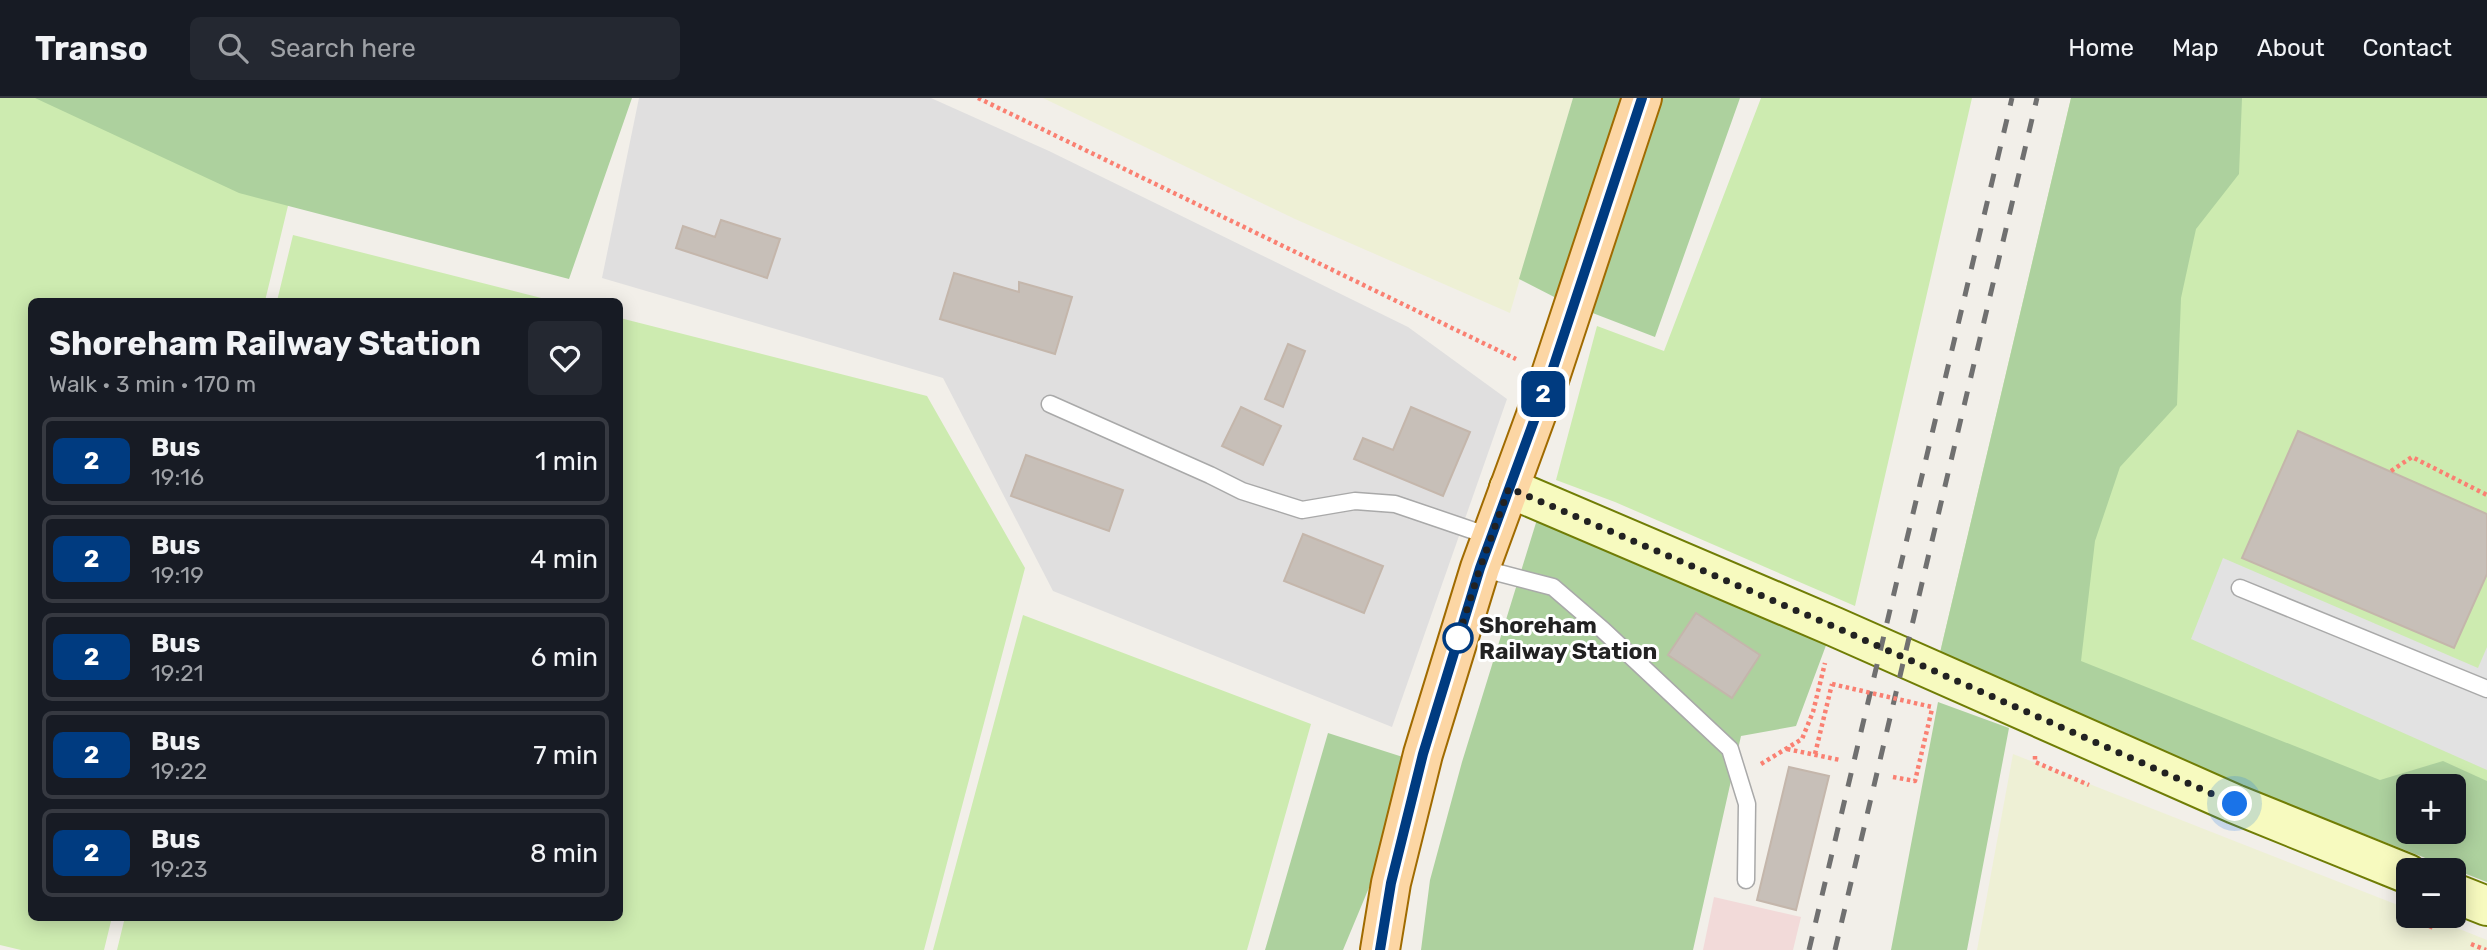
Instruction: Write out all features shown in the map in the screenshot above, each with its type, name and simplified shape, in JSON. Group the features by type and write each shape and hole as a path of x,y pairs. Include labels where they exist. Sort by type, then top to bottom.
{"main road":[{"path":"1380,950 1391,883 1423,754 1486,553 1550,377 1642,98"}],"street":[{"path":"1509,488 1835,627 2235,804 2396,869"}],"lane":[{"path":"1050,404 1242,491 1302,510 1355,501 1395,504 1553,587 1730,749 1747,804 1746,880"},
{"path":"2240,588 2487,689"}],"path":[{"path":"978,98 1550,377"},
{"path":"2391,471 2412,457 2487,495"},
{"path":"1738,776 1802,739 1813,712 1826,660"},
{"path":"1816,752 1832,684 1932,708 1915,781 1893,777"},
{"path":"1787,749 1816,752 1840,760"}],"shaded area":[{"path":"639,98 931,98 1049,151 1408,327 1507,399 1392,727 1053,591 943,378 602,278"},
{"path":"2223,558 2478,668 2487,647 2487,770 2191,639"},
{"path":"1714,897 1801,917 1793,950 1703,950"}],"green space":[{"path":"0,98 38,98 293,185 266,298 28,298 28,921 111,921 104,950 21,950 0,945"},
{"path":"35,98 632,98 569,279 239,193"},
{"path":"1043,98 1573,98 1510,313 1295,219"},
{"path":"1573,98 1740,98 1655,337 1564,302 1519,279"},
{"path":"1761,98 1972,98 1855,606 1615,502 1556,480 1597,326 1664,351"},
{"path":"2071,98 2487,98 2487,882 2466,874 2466,858 2426,858 2255,791 1939,657"},
{"path":"2071,98 2242,98 2239,174 2196,229 2181,298 2177,405 2120,467 2095,541 2081,661 2380,780 2396,775 2396,844 2466,844 2466,774 2400,774 2443,761 2487,781 2487,882 2466,874 2466,858 2426,858 2255,791 1939,657"},
{"path":"293,235 541,298 278,298"},
{"path":"623,319 927,396 1025,568 924,950 117,950 124,921 623,921"},
{"path":"1539,513 1828,640 1796,726 1741,736 1693,950 1421,950 1430,880 1462,762"},
{"path":"1023,615 1311,724 1247,950 933,950"},
{"path":"1938,702 2009,728 1967,950 1891,950"},
{"path":"1328,733 1409,759 1373,878 1343,950 1265,950"},
{"path":"2013,754 2396,904 2396,928 2457,928 2487,940 2487,950 1977,950"}],"building":[{"path":"721,220 780,239 767,278 676,248 683,226 715,237"},
{"path":"954,273 1019,292 1019,282 1072,297 1055,354 940,319"},
{"path":"1288,344 1305,351 1283,407 1265,399"},
{"path":"1241,407 1281,426 1263,465 1222,446"},
{"path":"1411,407 1470,432 1443,496 1354,459 1363,438 1393,450"},
{"path":"2298,431 2487,514 2487,574 2454,648 2242,558"},
{"path":"1026,455 1123,490 1109,531 1011,496"},
{"path":"1303,534 1383,566 1364,613 1284,581"},
{"path":"1696,613 1760,655 1732,698 1668,655"},
{"path":"1789,767 1829,776 1796,910 1757,900"}],"railway":[{"path":"1809,950 2012,98"},
{"path":"1835,950 2037,98"}],"bus line":[{"name":"2","path":"1380,950 1391,883 1423,754 1480,568 1550,377 1642,98"}],"place":[{"name":"Shoreham Railway Station","path":"1458,638"}],"route":[{"path":"1458,638 1455,648 1509,488 1835,627 2235,804"}]}
